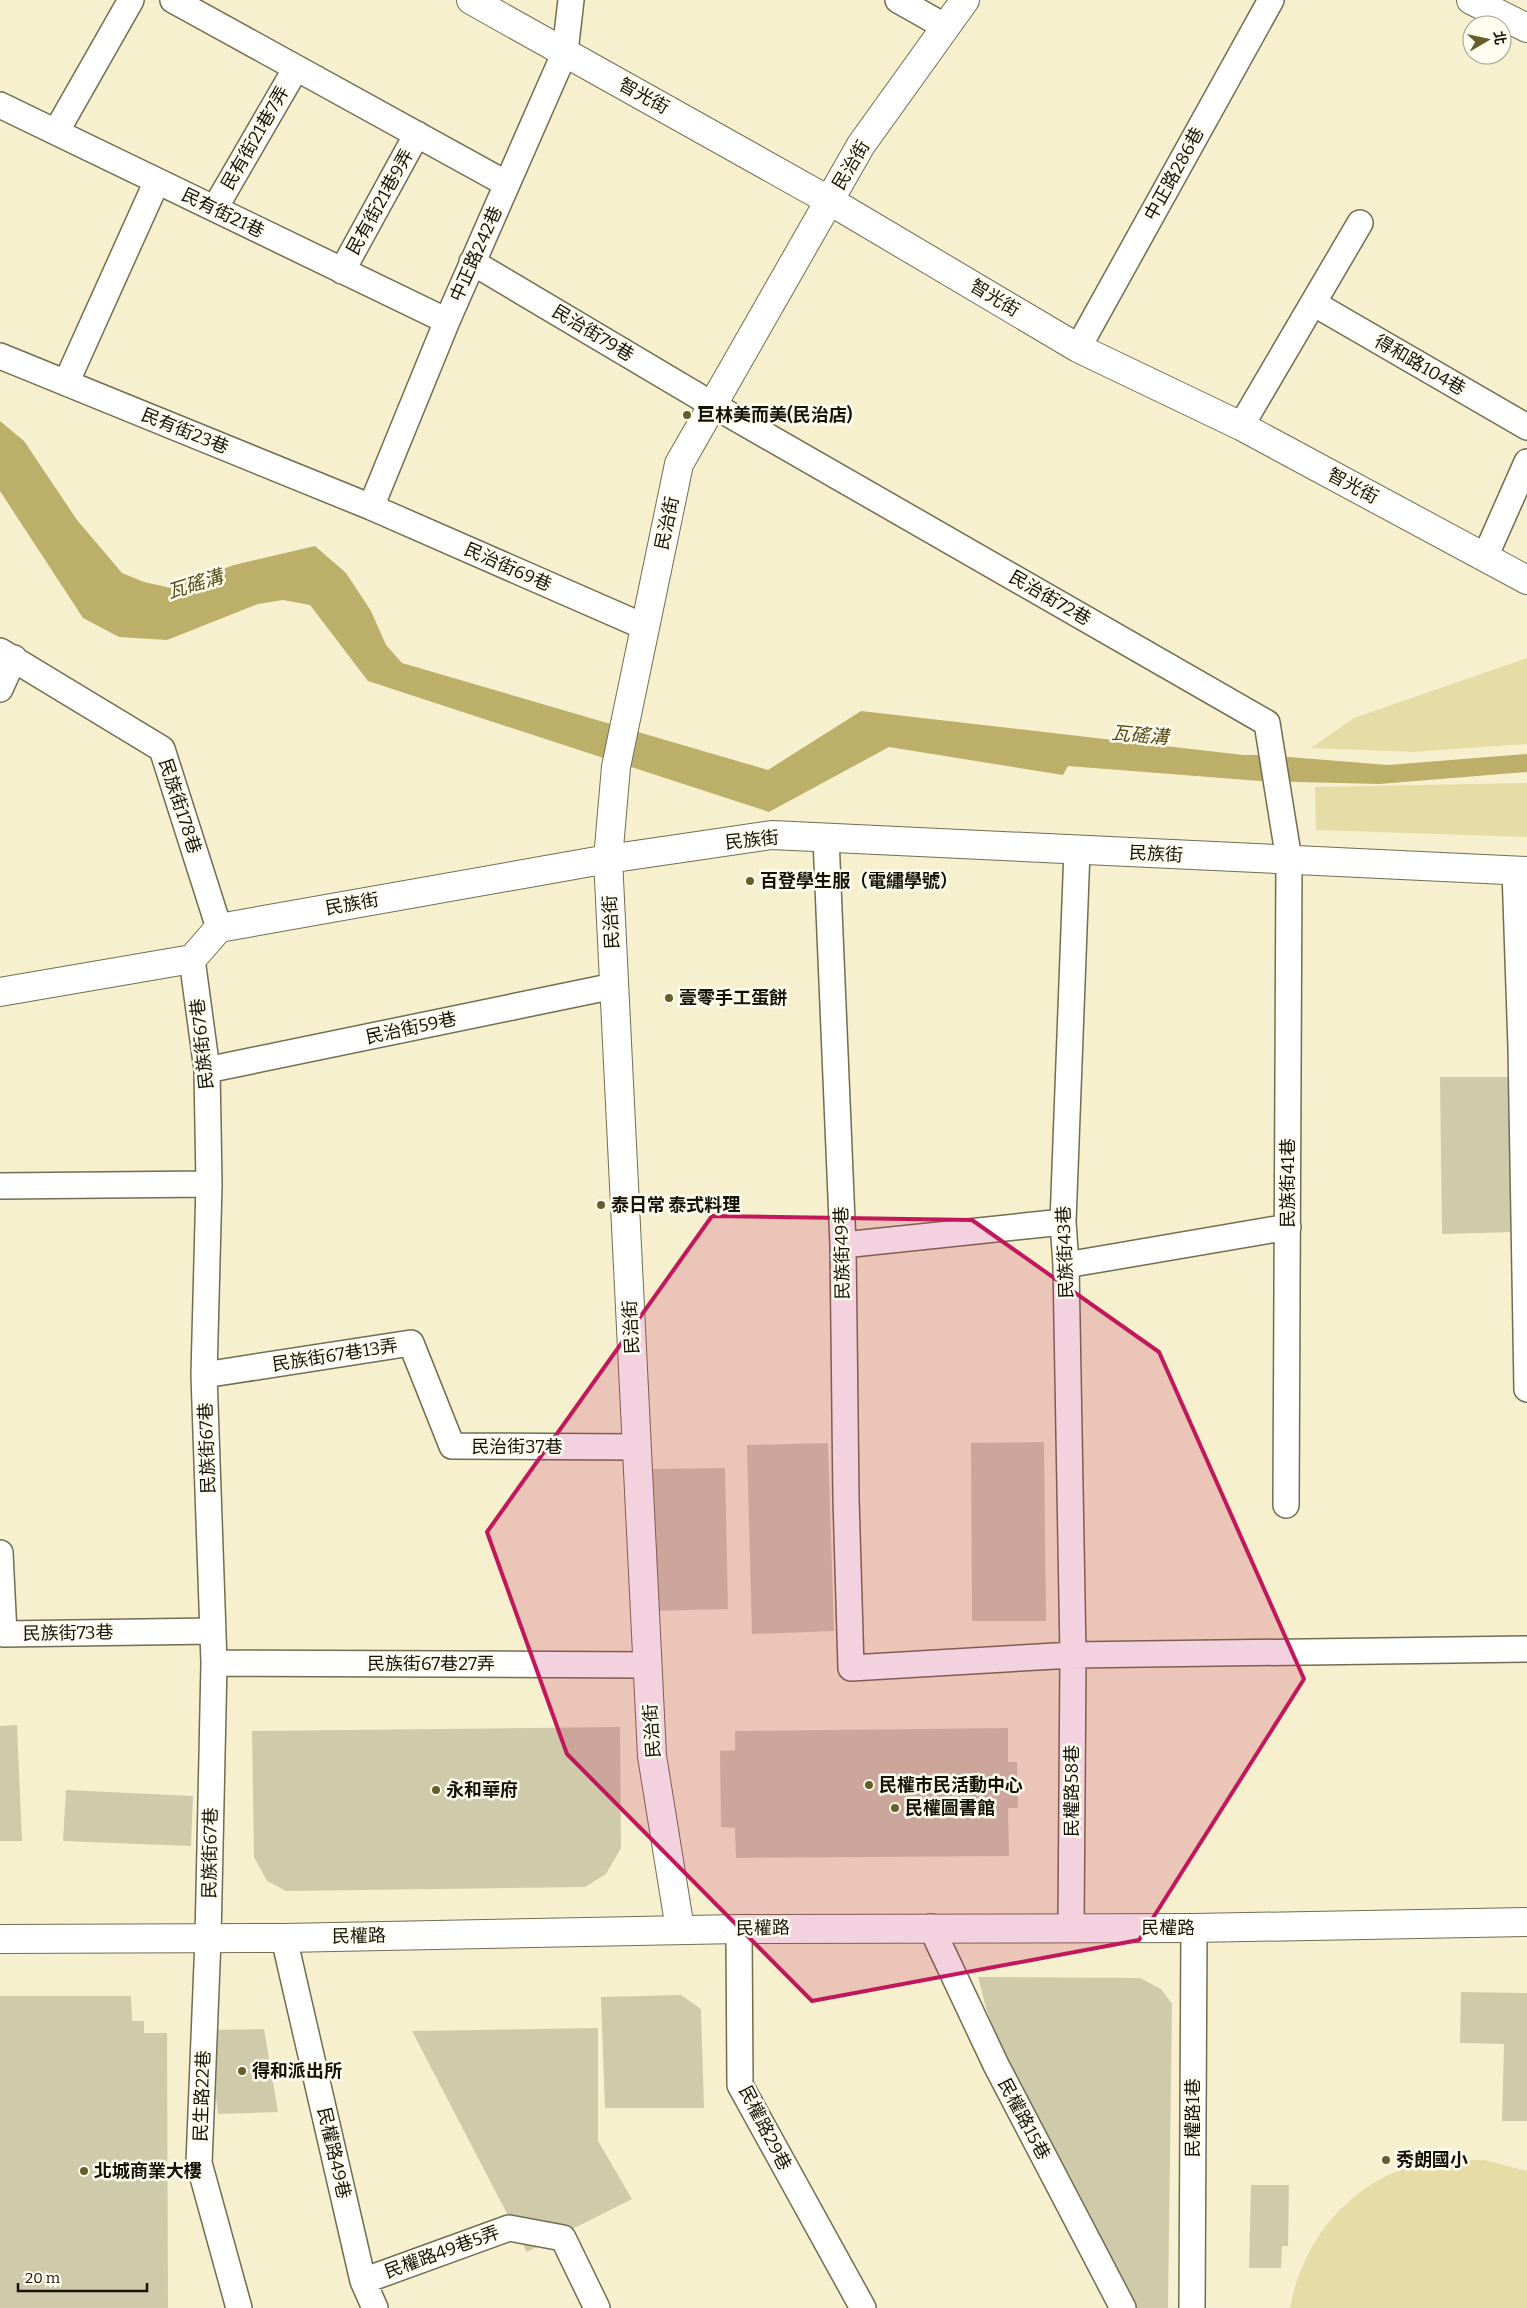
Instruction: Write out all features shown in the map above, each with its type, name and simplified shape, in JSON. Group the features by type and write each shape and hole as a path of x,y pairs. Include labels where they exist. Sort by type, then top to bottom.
{"street":[{"name":"智光街","path":"471,0 830,201 1078,348 1241,426 1527,580"},
{"name":"民治街","path":"680,1929 652,1756 608,859 616,767 679,464 861,145 965,0"},
{"path":"1471,0 1527,28"},
{"name":"民族街","path":"219,928 608,859 772,835 1521,871"},
{"path":"0,992 192,959 219,928"},
{"name":"民權路","path":"0,1939 284,1938 680,1929 931,1927 1194,1928 1527,1922"}],"lane":[{"path":"56,132 131,0"},
{"path":"173,0 507,184"},
{"name":"中正路242巷","path":"371,506 446,321 565,52 571,0"},
{"path":"898,0 946,27"},
{"name":"中正路286巷","path":"1078,348 1271,0"},
{"name":"民有街21巷7弄","path":"214,208 296,68"},
{"name":"民有街21巷","path":"0,105 446,321"},
{"name":"民有街21巷9弄","path":"342,271 417,134"},
{"path":"66,382 157,181"},
{"path":"1241,426 1360,223"},
{"name":"民治街79巷","path":"472,262 713,405"},
{"name":"得和路104巷","path":"1313,303 1527,427"},
{"name":"民有街23巷","path":"0,356 371,506"},
{"name":"民治街72巷","path":"713,405 1267,723 1290,860"},
{"path":"1485,557 1527,462"},
{"name":"民治街69巷","path":"371,506 645,627"},
{"path":"0,689 7,655"},
{"name":"民族街178巷","path":"7,655 162,749 219,928"},
{"name":"民族街49巷","path":"826,838 843,1245 846,1499 851,1668 1072,1655"},
{"name":"民族街43巷","path":"1072,1655 1066,1265 1063,1222 1076,850"},
{"name":"民族街41巷","path":"1286,1505 1290,860"},
{"path":"1521,871 1527,1390"},
{"name":"民族街67巷","path":"192,959 207,1070 209,1184 204,1375 214,1663 208,1938"},
{"name":"民治街59巷","path":"207,1070 614,986"},
{"path":"0,1186 209,1184"},
{"path":"843,1245 1063,1222"},
{"path":"1066,1265 1288,1227"},
{"name":"民族街67巷13弄","path":"204,1375 411,1343 431,1395"},
{"name":"民治街37巷","path":"431,1395 452,1446 637,1448"},
{"name":"民族街73巷","path":"0,1554 4,1634 213,1630"},
{"path":"1072,1655 1527,1649"},
{"name":"民權路58巷","path":"1071,1927 1072,1655"},
{"name":"民族街67巷27弄","path":"214,1663 648,1665"},
{"name":"民權路15巷","path":"931,1927 996,2065 1123,2308"},
{"name":"民權路1巷","path":"1192,2308 1194,1928"},
{"name":"民權路29巷","path":"738,1929 740,2085 863,2308"},
{"name":"民生路22巷","path":"208,1938 199,2163 239,2308"},
{"name":"民權路49巷","path":"284,1938 363,2281 375,2308"},
{"name":"民權路49巷5弄","path":"363,2281 509,2228 563,2238 596,2308"}],"highlighted area":[{"path":"712,1216 972,1220 1159,1352 1304,1679 1139,1940 812,2001 567,1754 487,1532"}],"shaded area":[{"path":"1527,658 1527,744 1413,752 1311,748 1354,718"},
{"path":"1527,783 1527,837 1316,830 1315,787"},
{"path":"1459,2160 1484,2160 1527,2171 1527,2308 1290,2308 1296,2283 1318,2237 1351,2199 1372,2184 1394,2172 1419,2164"}],"water":[{"name":"瓦磘溝","path":"0,421 24,441 77,520 122,573 144,582 171,588 234,565 315,546 346,573 371,611 386,645 402,663 768,770 861,711 1243,755 1388,765 1527,754 1527,772 1379,784 1260,781 1068,766 1063,775 889,747 769,812 368,681 310,605 283,600 258,604 167,640 119,637 83,618 0,491"}],"building":[{"path":"1440,1077 1515,1077 1516,1232 1442,1234"},
{"path":"1044,1442 1046,1621 972,1621 971,1443"},
{"path":"828,1443 834,1631 752,1634 747,1445"},
{"path":"725,1468 728,1609 653,1611 651,1469"},
{"path":"17,1725 22,1841 0,1841 0,1726"},
{"name":"永和華府","path":"620,1727 621,1848 606,1874 585,1887 286,1891 267,1881 254,1857 252,1731"},
{"name":"民權市民活動中心","path":"1008,1728 1008,1762 1017,1762 1018,1808 1008,1808 1009,1856 736,1858 735,1828 721,1827 720,1751 735,1750 735,1731"},
{"path":"66,1790 193,1796 191,1846 63,1841"},
{"path":"978,1977 1140,1978 1161,1989 1172,2004 1168,2308 1135,2308 1016,2089 986,2008"},
{"path":"1461,1992 1527,1993 1527,2121 1502,2121 1504,2044 1460,2043"},
{"path":"681,1995 701,2009 704,2108 605,2108 601,1997"},
{"name":"北城商業大樓","path":"0,1996 131,1996 132,2021 144,2021 144,2033 167,2033 168,2308 0,2308"},
{"path":"598,2028 598,2141 632,2199 527,2252 412,2031"},
{"name":"得和派出所","path":"264,2029 278,2112 218,2114 208,2030"},
{"path":"1251,2185 1289,2185 1288,2246 1282,2246 1281,2268 1249,2268"}],"place":[{"name":"巨林美而美(民治店)","path":"687,415"},
{"name":"百登學生服（電繡學號）","path":"750,881"},
{"name":"壹零手工蛋餅","path":"669,998"},
{"name":"泰日常 泰式料理","path":"601,1205"},
{"name":"民權市民活動中心","path":"869,1785"},
{"name":"永和華府","path":"436,1790"},
{"name":"民權圖書館","path":"895,1808"},
{"name":"得和派出所","path":"242,2071"},
{"name":"秀朗國小","path":"1386,2160"},
{"name":"北城商業大樓","path":"84,2171"}]}
